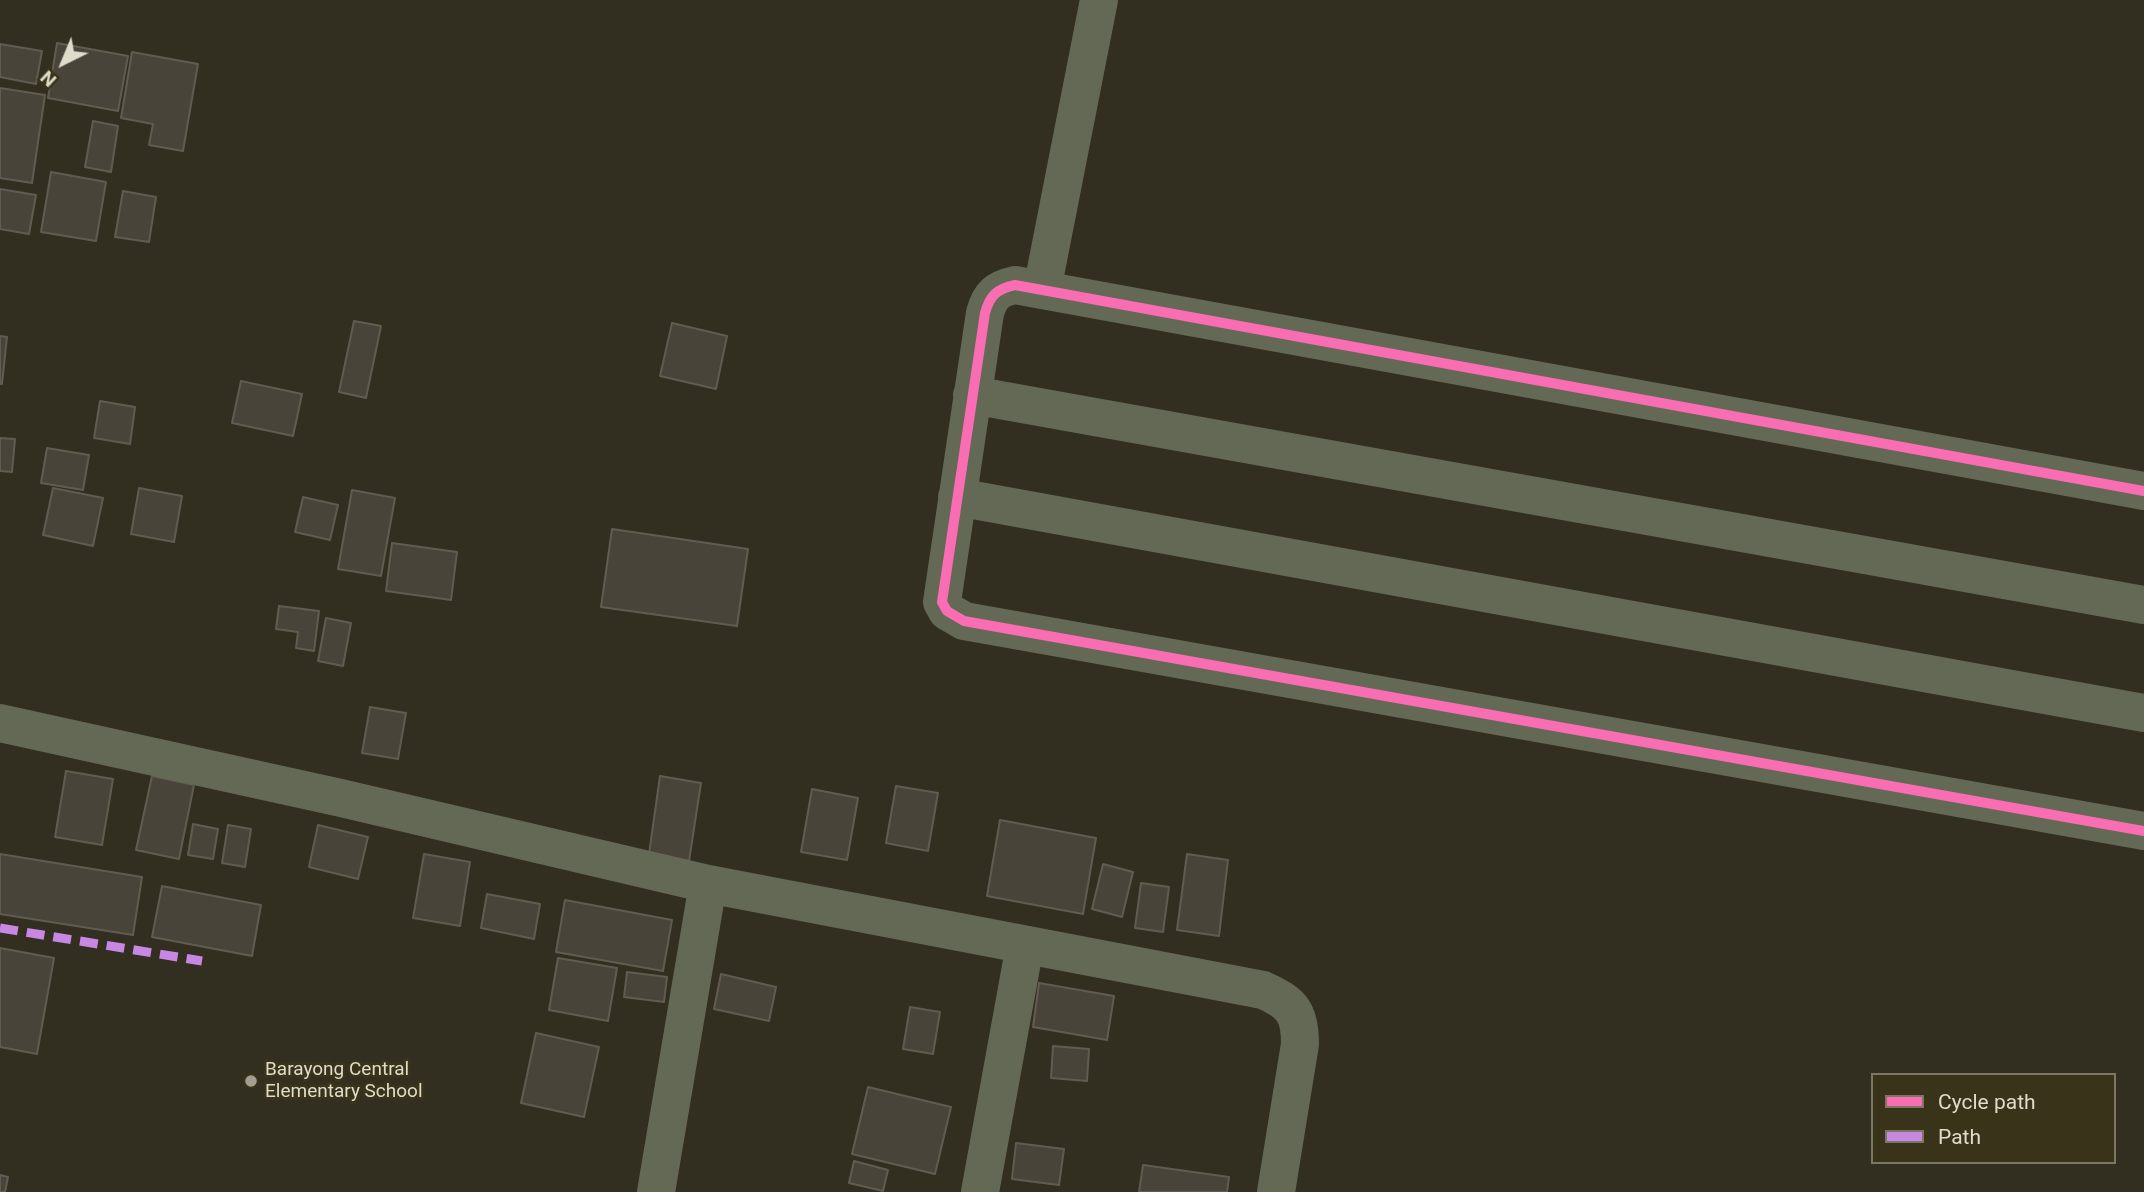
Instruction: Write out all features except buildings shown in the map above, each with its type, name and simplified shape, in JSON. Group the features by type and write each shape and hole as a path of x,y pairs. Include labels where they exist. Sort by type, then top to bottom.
{"street":[{"path":"1042,290 1099,0"},
{"path":"2144,491 1015,285 996,291 989,300 942,602 947,611 964,621 2144,831"},
{"path":"972,396 2144,605"},
{"path":"957,497 2144,713"},
{"path":"0,723 341,798 708,884 1263,990 1281,998 1294,1010 1300,1026 1300,1044 1276,1192"},
{"path":"656,1192 708,884"},
{"path":"980,1192 1025,945"}],"marked path":[{"path":"0,928 202,961"}],"cycle path":[{"path":"2144,491 1015,285 995,294 985,313 942,602 947,611 964,621 2144,831"}],"place":[{"name":"Barayong Central Elementary School","path":"251,1081"}]}
